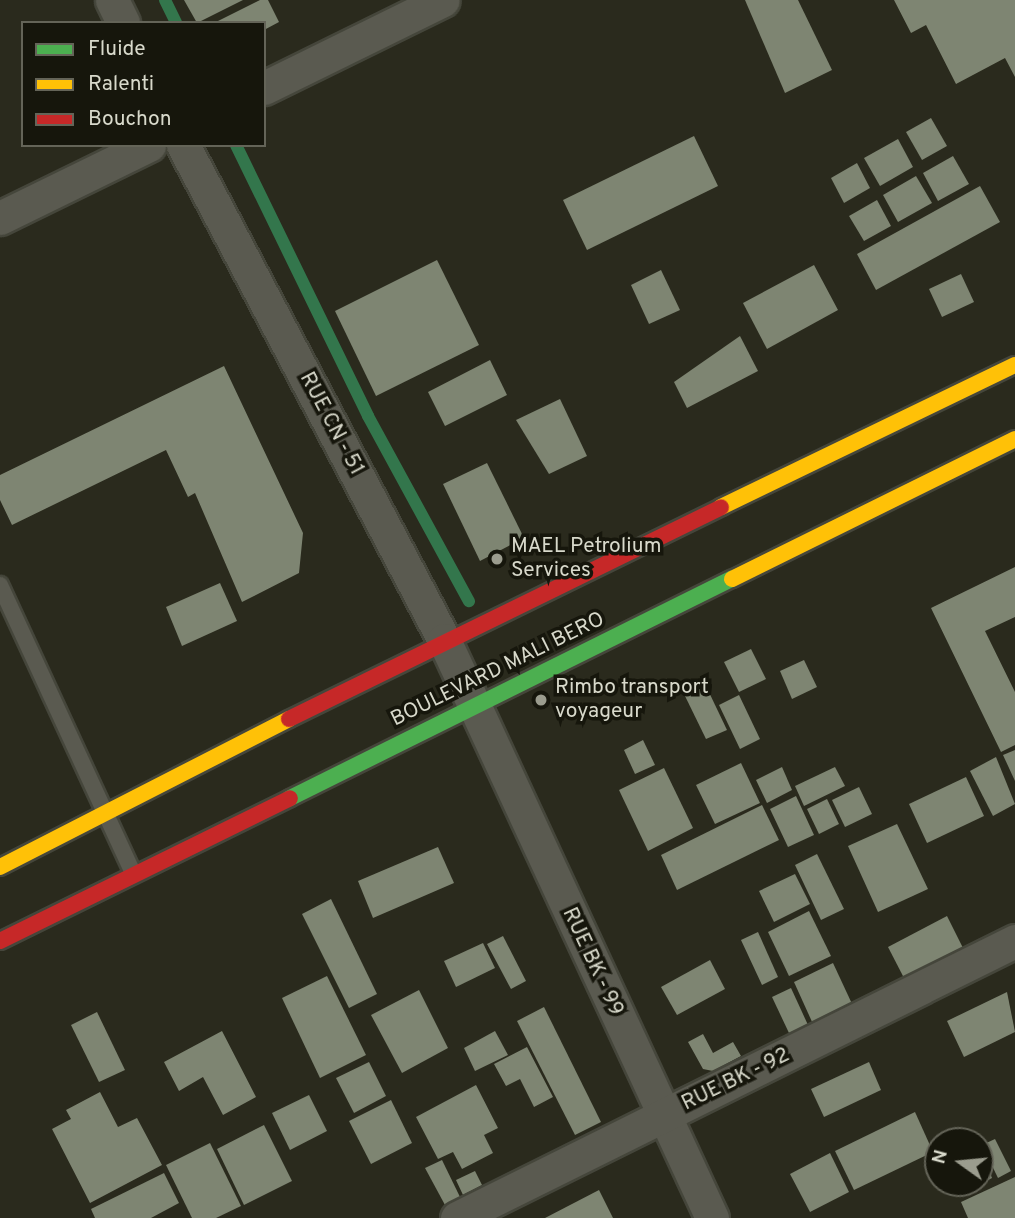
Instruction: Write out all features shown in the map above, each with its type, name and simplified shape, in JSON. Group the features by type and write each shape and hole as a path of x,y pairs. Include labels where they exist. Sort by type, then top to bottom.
{"main road":[{"path":"0,867 444,640 1015,365"},
{"name":"BOULEVARD MALI BERO","path":"0,942 133,873 1015,439"}],"street":[{"path":"112,0 122,21"},
{"path":"266,87 443,0"},
{"path":"0,218 145,147"},
{"name":"RUE CN - 51","path":"184,147 444,640 473,705"},
{"name":"RUE BK - 99","path":"473,705 712,1218"},
{"name":"RUE BK - 92","path":"457,1218 1015,941"}],"lane":[{"path":"0,585 133,873"}],"building":[{"path":"184,0 243,0 201,21 196,21"},
{"path":"260,0 268,0 279,22 266,29 266,21 218,21"},
{"path":"745,0 798,0 832,70 785,93"},
{"path":"894,0 1015,0 1015,77 1005,58 956,84 926,25 911,33"},
{"path":"931,118 947,146 922,160 906,132"},
{"path":"694,136 718,186 587,250 563,200"},
{"path":"898,139 913,167 880,186 864,158"},
{"path":"953,156 969,184 938,201 923,173"},
{"path":"857,163 870,188 844,203 831,178"},
{"path":"916,176 932,203 898,222 883,195"},
{"path":"980,186 1000,222 876,290 857,254"},
{"path":"877,200 891,226 864,241 849,216"},
{"path":"437,260 479,345 376,396 335,311"},
{"path":"814,265 838,310 767,349 743,303"},
{"path":"661,270 680,310 649,324 631,285"},
{"path":"961,274 974,302 942,317 929,289"},
{"path":"740,336 758,371 687,408 674,382"},
{"path":"490,360 507,395 445,426 428,392"},
{"path":"224,366 303,533 299,573 242,602 195,493 188,497 166,450 12,525 0,500 0,475"},
{"path":"560,399 587,456 549,474 516,420"},
{"path":"487,463 524,538 480,561 443,484"},
{"path":"1015,567 1015,617 985,631 1015,692 1015,745 1001,752 931,608"},
{"path":"220,583 237,621 182,646 166,607"},
{"path":"751,649 766,679 739,692 724,662"},
{"path":"804,660 817,687 792,699 780,671"},
{"path":"706,686 727,730 706,739 685,696"},
{"path":"739,695 760,739 740,749 719,705"},
{"path":"643,740 655,765 635,774 624,750"},
{"path":"1015,750 1015,781 1003,755"},
{"path":"996,757 1015,804 993,816 970,771"},
{"path":"741,763 760,803 715,824 696,785"},
{"path":"782,767 792,790 767,803 756,780"},
{"path":"835,767 845,786 804,806 795,786"},
{"path":"664,768 693,828 648,851 619,790"},
{"path":"966,777 984,816 927,843 909,804"},
{"path":"859,787 872,814 845,827 832,800"},
{"path":"796,796 814,835 788,847 770,809"},
{"path":"827,799 839,824 819,834 807,809"},
{"path":"762,805 779,840 677,890 661,855"},
{"path":"897,824 928,889 878,912 848,846"},
{"path":"438,847 454,883 373,918 358,881"},
{"path":"817,854 844,909 821,920 795,865"},
{"path":"795,874 810,904 774,922 759,891"},
{"path":"331,899 377,994 349,1008 302,914"},
{"path":"809,911 831,956 789,976 768,932"},
{"path":"947,916 963,948 904,978 888,947"},
{"path":"758,932 778,977 762,985 741,940"},
{"path":"503,936 526,981 511,989 487,944"},
{"path":"483,943 495,968 456,987 444,961"},
{"path":"710,960 725,989 677,1015 661,987"},
{"path":"833,963 853,1006 813,1024 794,982"},
{"path":"327,976 366,1055 320,1078 282,998"},
{"path":"791,988 808,1025 789,1033 772,997"},
{"path":"419,990 448,1048 402,1073 371,1015"},
{"path":"1007,992 1015,1032 964,1057 947,1021"},
{"path":"544,1007 601,1122 575,1135 517,1021"},
{"path":"97,1012 125,1070 99,1082 71,1025"},
{"path":"222,1031 256,1097 223,1115 203,1077 179,1091 164,1062"},
{"path":"495,1031 508,1055 475,1071 464,1048"},
{"path":"703,1034 713,1053 733,1042 741,1056 713,1071 703,1069 688,1042"},
{"path":"527,1047 553,1097 534,1107 520,1079 506,1086 494,1064"},
{"path":"369,1062 386,1096 354,1113 336,1078"},
{"path":"869,1062 881,1090 824,1117 811,1089"},
{"path":"476,1085 498,1128 484,1135 493,1153 462,1169 453,1152 438,1159 416,1117"},
{"path":"100,1092 118,1127 137,1118 162,1165 90,1203 52,1129 71,1119 66,1110"},
{"path":"309,1095 327,1131 290,1150 272,1113"},
{"path":"391,1100 412,1143 371,1164 349,1121"},
{"path":"915,1112 924,1132 924,1156 854,1190 835,1151"},
{"path":"264,1125 292,1181 244,1205 217,1149"},
{"path":"994,1139 1011,1171 998,1178 994,1170"},
{"path":"210,1143 241,1206 216,1218 192,1218 166,1165"},
{"path":"830,1153 849,1192 810,1212 790,1174"},
{"path":"442,1160 460,1197 445,1205 425,1168"},
{"path":"475,1171 482,1185 463,1195 456,1180"},
{"path":"164,1173 179,1203 151,1218 95,1218 91,1209"},
{"path":"1015,1177 1015,1218 968,1218 961,1202 972,1197 994,1197 994,1187"},
{"path":"599,1190 613,1218 545,1218"}],"waterway":[{"path":"165,0 175,21"},
{"path":"237,147 368,416 469,601"}],"traffic: fast":[{"path":"290,798 732,579"}],"traffic: slow":[{"path":"721,507 1015,365"},
{"path":"732,579 1015,439"},
{"path":"0,867 289,719"}],"traffic: jam":[{"path":"289,719 721,507"},
{"path":"0,941 290,798"}],"place":[{"name":"MAEL Petrolium Services","path":"497,559"},
{"name":"Rimbo transport voyageur","path":"541,700"}]}
